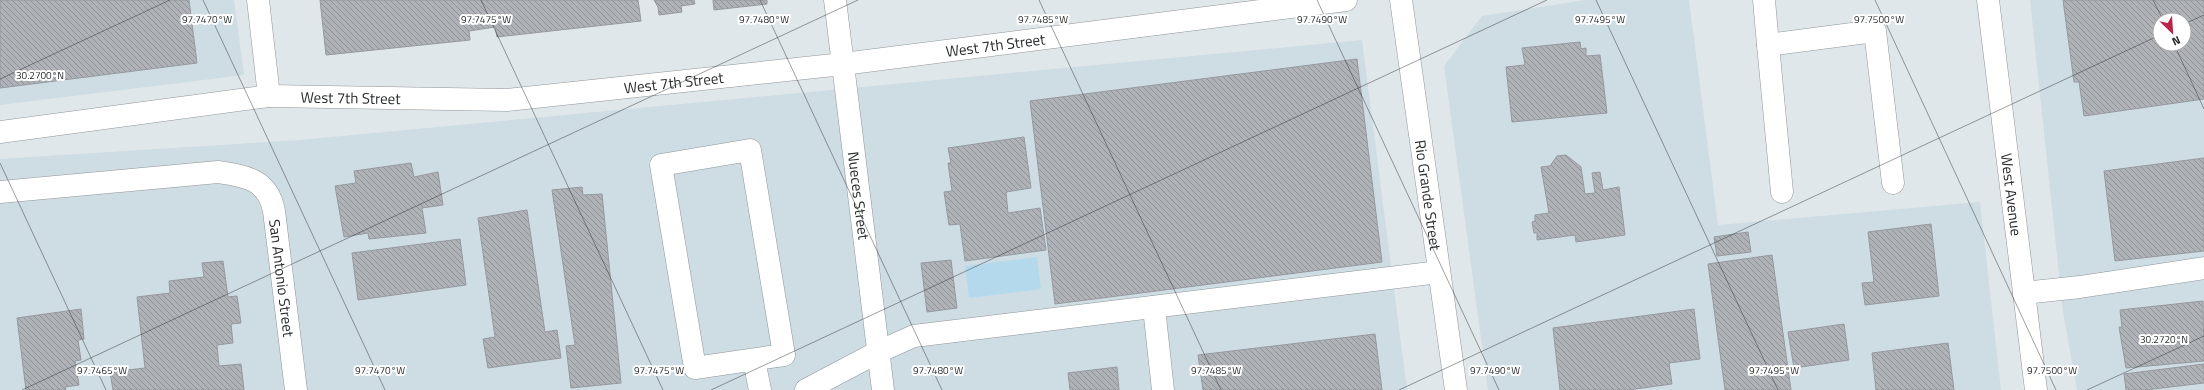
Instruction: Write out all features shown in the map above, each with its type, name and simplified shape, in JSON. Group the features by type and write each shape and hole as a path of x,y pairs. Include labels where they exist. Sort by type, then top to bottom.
{"street":[{"path":"258,0 269,96"},
{"name":"Nueces Street","path":"835,0 878,352 884,390"},
{"name":"West 7th Street","path":"0,132 269,96 507,100 843,64 1346,0"},
{"name":"Rio Grande Street","path":"1401,0 1456,390"},
{"path":"1764,0 1782,192"},
{"name":"West Avenue","path":"1988,0 2036,390"},
{"path":"1768,45 1874,31 1893,183"},
{"path":"750,150 784,355 754,360 695,368 661,165 750,150"},
{"name":"San Antonio Street","path":"0,192 218,172 247,177 262,186 272,202 296,390"},
{"path":"2024,292 2080,287 2204,268"},
{"path":"806,390 878,352 914,336 1154,308 1439,272"},
{"path":"1154,308 1163,390"},
{"path":"754,360 760,390"}],"shaded area":[{"path":"0,0 234,0 244,75 0,105"},
{"path":"1585,0 1689,0 1718,225 1980,202 2001,390 1488,390 1444,66 1482,16"},
{"path":"2030,0 2204,0 2204,390 2077,390 2063,312"},
{"path":"1362,40 1407,390 0,390 0,159 299,140"},
{"path":"1037,257 1041,289 969,298 965,266"}],"building":[{"path":"0,0 189,0 197,63 0,88"},
{"path":"320,0 638,0 641,21 497,37 495,27 469,31 470,40 326,55"},
{"path":"654,0 694,0 695,4 681,6 682,12 659,15 658,7"},
{"path":"713,0 767,0 767,4 714,10"},
{"path":"2063,0 2204,0 2204,99 2084,116 2079,82 2074,82"},
{"path":"1580,42 1581,49 1586,48 1586,56 1600,55 1607,113 1512,122 1506,67 1525,65 1522,48"},
{"path":"1357,59 1382,262 1055,304 1030,101"},
{"path":"1024,137 1031,188 1006,192 1008,213 1040,208 1046,250 965,261 960,224 949,225 944,192 952,191 948,163 951,163 948,148"},
{"path":"1566,155 1581,167 1585,194 1595,193 1592,173 1600,172 1603,190 1619,187 1625,235 1576,242 1575,235 1537,240 1537,233 1534,233 1532,222 1535,221 1535,215 1549,213 1541,167 1550,166 1557,156"},
{"path":"2204,158 2204,251 2115,261 2104,171"},
{"path":"411,163 414,177 438,172 443,205 422,208 426,233 369,239 368,233 344,237 335,186 356,183 354,171"},
{"path":"582,187 583,195 602,194 621,383 571,388 566,346 575,345 552,190"},
{"path":"527,210 545,332 557,330 561,358 488,368 483,339 495,337 478,218"},
{"path":"1931,224 1939,296 1865,305 1862,283 1874,282 1868,232"},
{"path":"1748,232 1751,252 1717,256 1714,237"},
{"path":"460,239 466,285 358,300 352,253"},
{"path":"1772,255 1791,390 1725,390 1708,264"},
{"path":"951,260 957,308 927,312 921,263"},
{"path":"223,261 228,297 237,296 241,323 231,324 233,343 217,345 219,366 241,364 244,390 113,390 110,372 145,368 137,297 170,293 169,281 204,277 202,263"},
{"path":"2203,301 2204,361 2126,368 2119,327 2122,327 2120,310"},
{"path":"81,309 84,339 78,340 81,360 75,361 79,385 65,387 66,390 26,390 17,318"},
{"path":"1694,309 1700,359 1669,363 1672,384 1628,390 1560,390 1553,328"},
{"path":"1844,324 1849,360 1794,368 1788,332"},
{"path":"1375,334 1382,390 1203,390 1198,355"},
{"path":"1948,343 1954,390 1876,390 1872,353"},
{"path":"2204,364 2204,383 2145,390 2126,390 2124,374"},
{"path":"1117,367 1119,390 1070,390 1068,373"}]}
